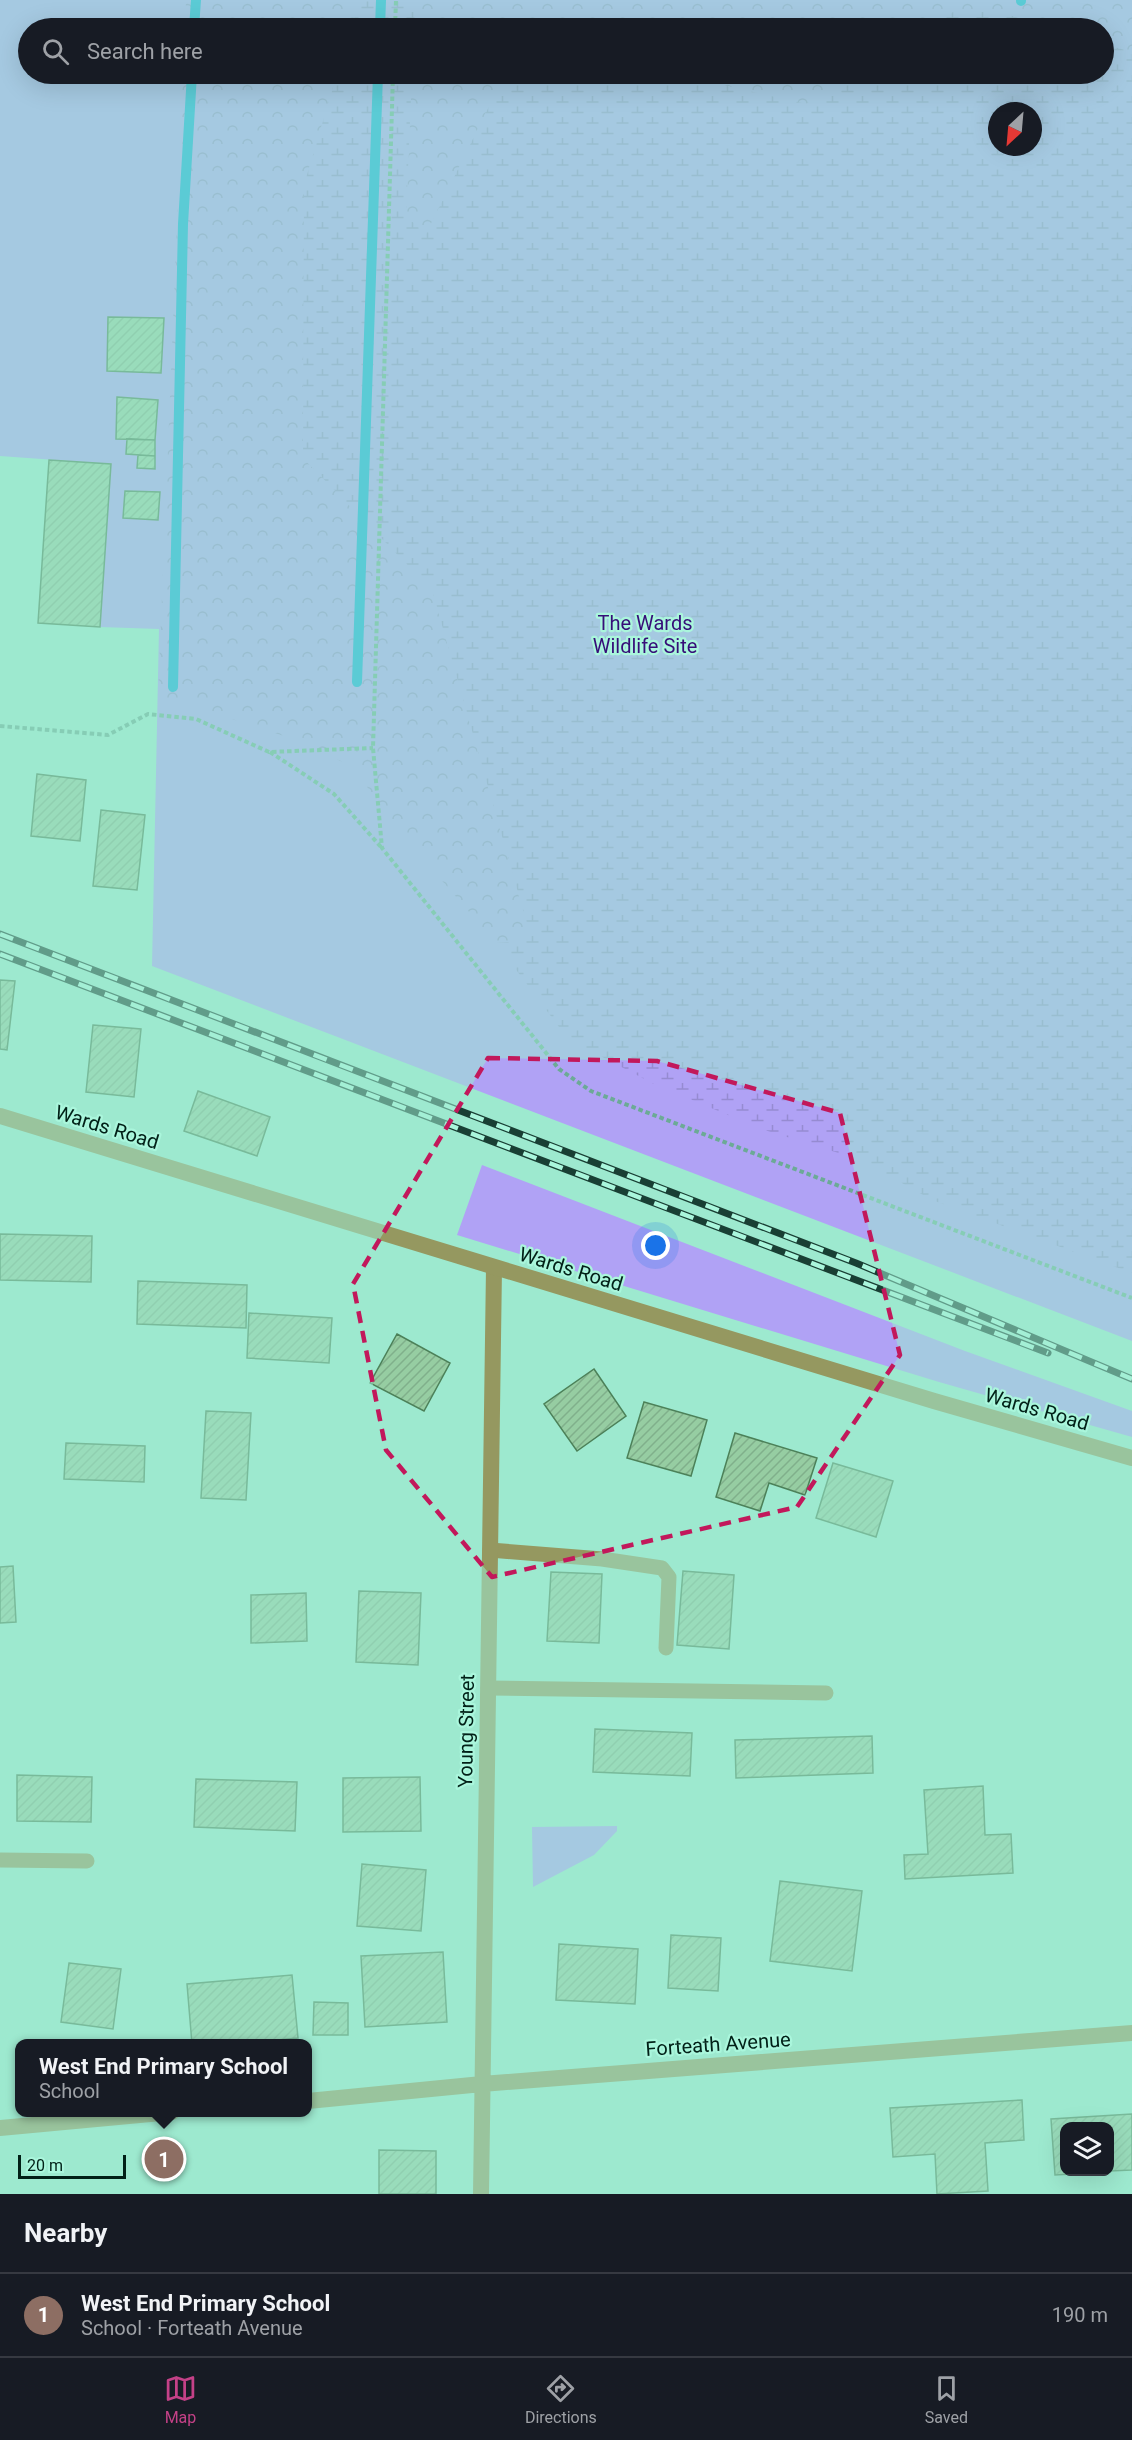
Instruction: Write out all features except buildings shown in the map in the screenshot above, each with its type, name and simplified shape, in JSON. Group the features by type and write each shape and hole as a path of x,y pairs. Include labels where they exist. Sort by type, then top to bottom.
{"street":[{"name":"Wards Road","path":"0,1116 922,1398 1132,1458"},
{"name":"Young Street","path":"482,2194 494,1268"},
{"name":"Forteath Avenue","path":"312,2101 482,2084 1132,2033"},
{"path":"0,2128 118,2117"}],"lane":[{"path":"490,1550 602,1559 662,1568 669,1577 666,1648"},
{"path":"488,1688 826,1693"},
{"path":"0,1860 87,1861"}],"path":[{"path":"395,18 396,0"},
{"path":"382,849 373,748 393,84"},
{"path":"0,726 108,735 148,714 196,719 269,752 334,794 382,849 559,1069 591,1091 1132,1298"},
{"path":"269,752 373,748"}],"highlighted area":[{"path":"488,1058 657,1061 840,1113 900,1355 797,1507 492,1577 386,1450 353,1284"}],"green space":[{"name":"The Wards Wildlife Site","path":"0,0 1132,0 1132,1341 152,966 159,629 100,627 111,464 0,456"},
{"path":"186,0 360,0 354,18 185,18"},
{"path":"360,0 415,0 414,18 354,18"},
{"path":"415,0 1132,0 1132,52 1114,47 1114,18 1019,18 988,9 955,11 942,18 414,18"},
{"path":"988,9 1019,18 942,18 955,11"},
{"name":"The Wards Wildlife Site","path":"1114,47 1132,52 1132,1273 932,1200 861,1160 761,1129 652,1083 568,1039 496,943 513,942 529,931 432,590 303,458 304,185 334,84 412,84 406,216 426,234 500,84 719,84 806,104 847,84 1114,84"},
{"path":"183,84 334,84 304,185 303,458 432,590 529,932 513,942 496,943 399,831 352,766 281,735 158,695"},
{"path":"412,84 500,84 426,234 406,216"},
{"path":"719,84 847,84 806,104"},
{"path":"482,1165 965,1351 1132,1411 1132,1437 939,1382 457,1235"},
{"path":"617,1826 617,1831 594,1855 533,1887 532,1827"}],"waterway":[{"path":"195,18 196,0"},
{"path":"380,18 381,0"},
{"path":"173,687 183,224 191,84"},
{"path":"357,682 378,84"}],"railway":[{"path":"0,934 856,1263 1132,1379"},
{"path":"0,954 1048,1353"}],"place":[{"name":"West End Primary School","path":"164,2159"}]}
